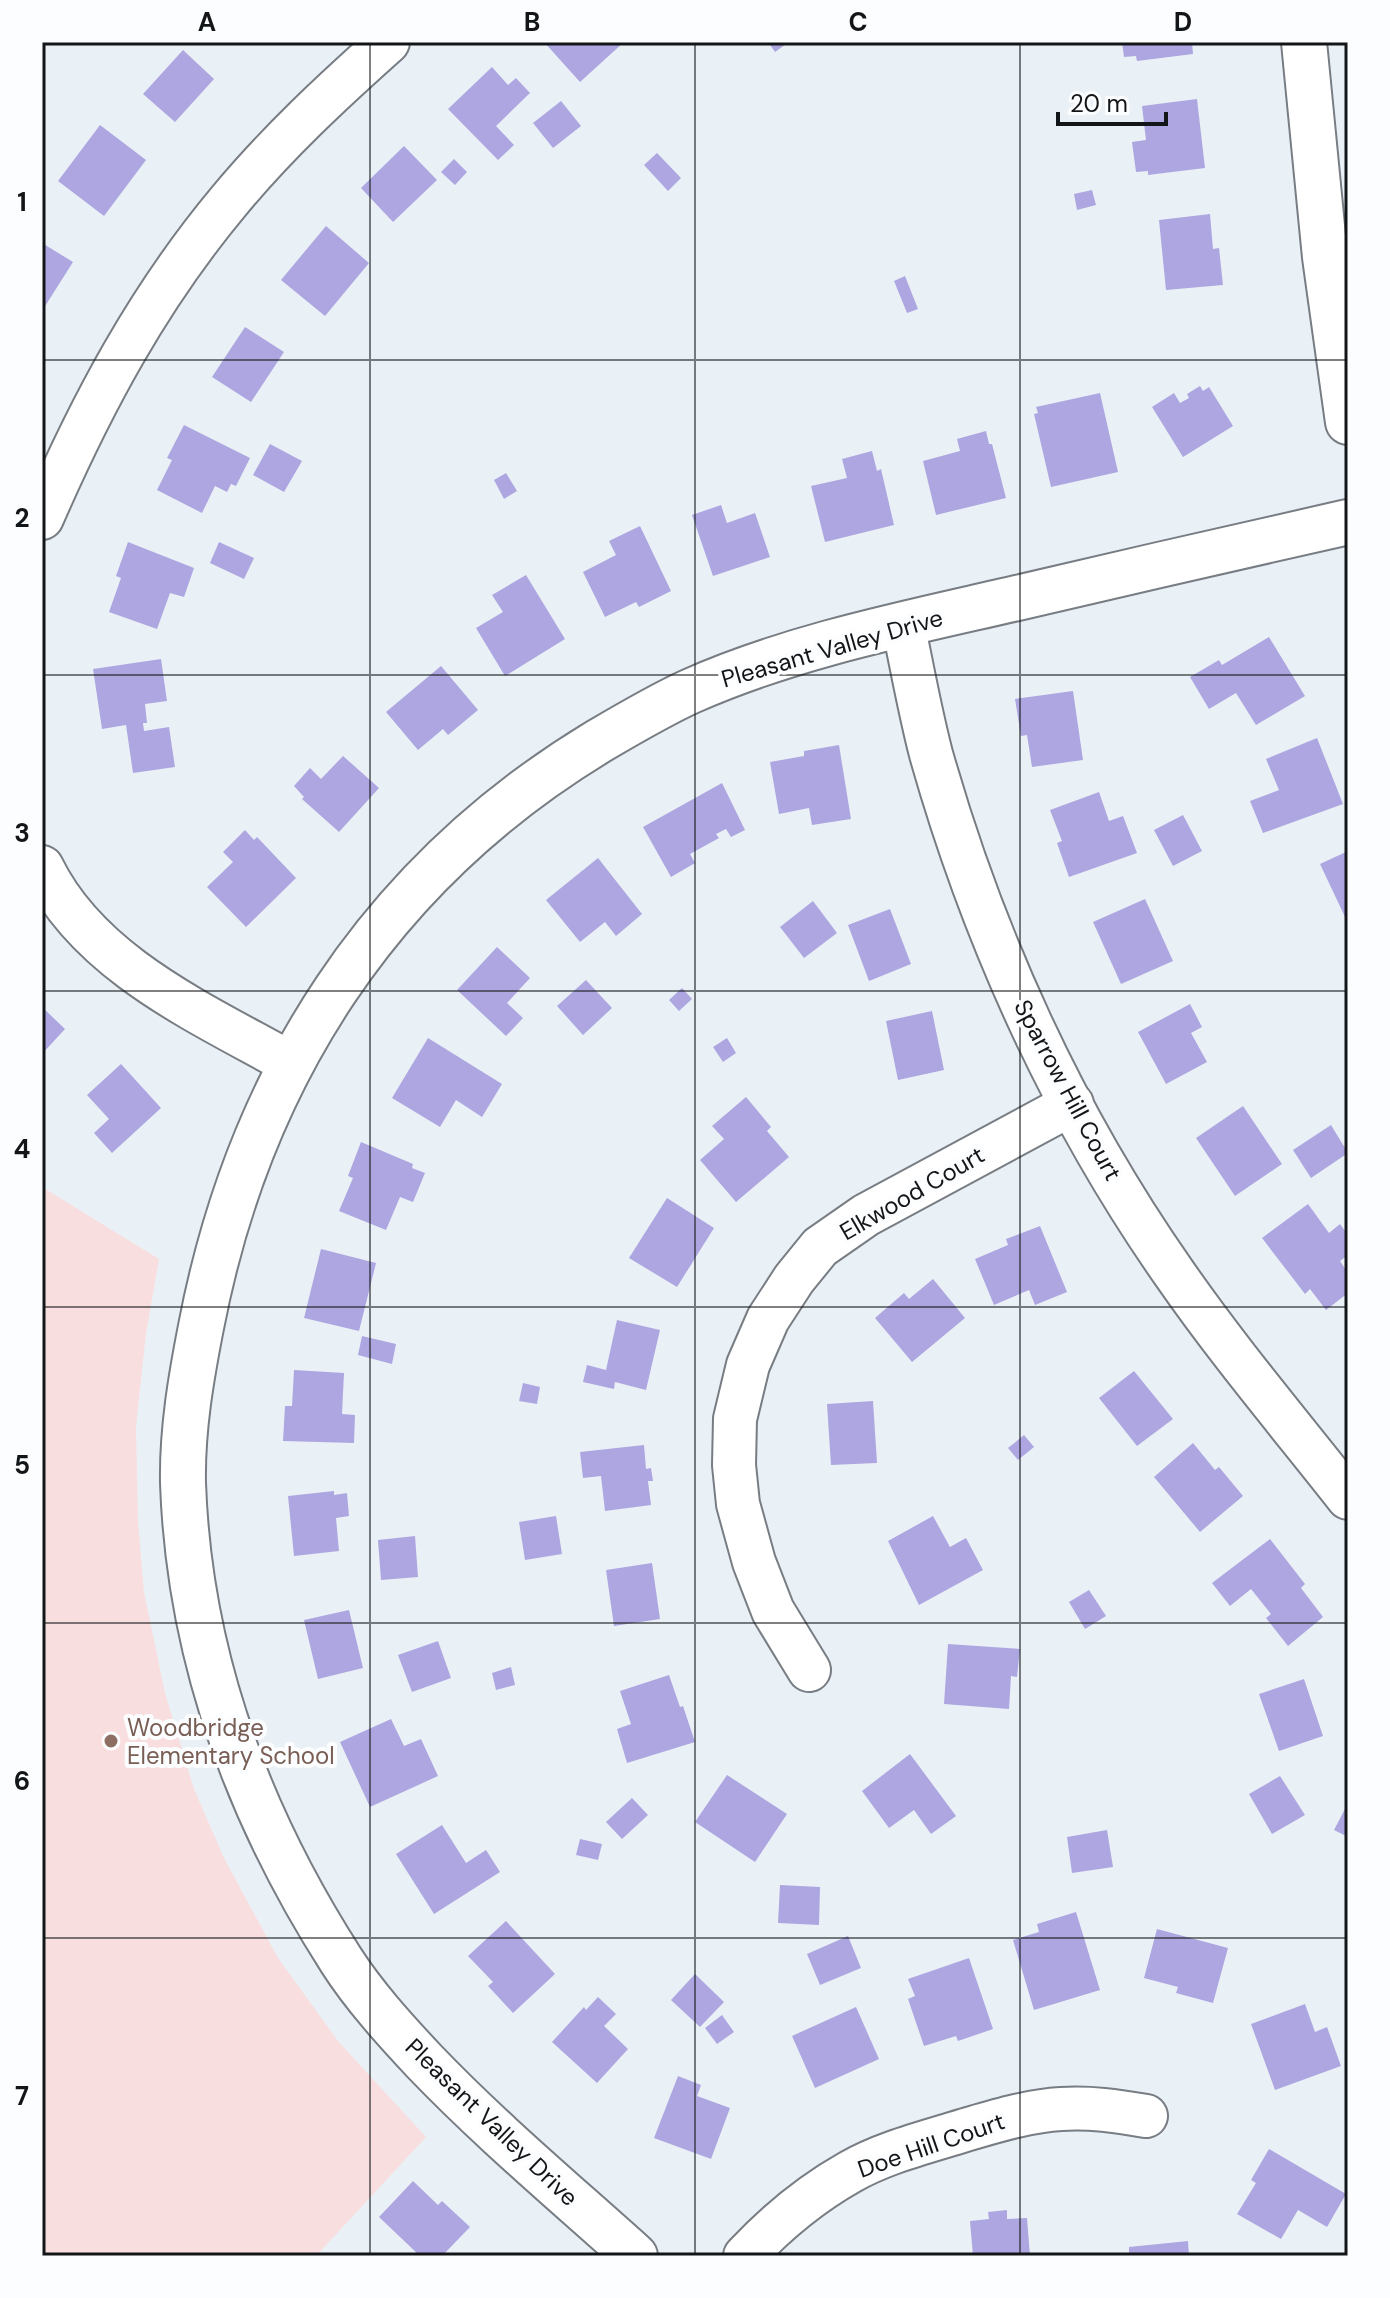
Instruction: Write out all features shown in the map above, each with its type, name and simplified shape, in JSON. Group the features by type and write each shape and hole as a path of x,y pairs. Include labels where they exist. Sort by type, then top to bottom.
{"street":[{"path":"42,518 106,382 162,289 229,200 304,118 388,42"},
{"path":"1304,42 1325,257 1348,422"},
{"name":"Pleasant Valley Drive","path":"635,2256 465,2103 398,2032 345,1966 296,1884 245,1782 213,1684 193,1583 183,1480 188,1392 206,1298 226,1218 251,1148 290,1063 333,991 385,923 442,860 517,796 598,742 690,692 768,662 903,624 1348,522"},
{"name":"Sparrow Hill Court","path":"903,624 930,750 954,831 983,913 1024,1009 1072,1104 1121,1190 1174,1273 1348,1498"},
{"path":"42,867 72,915 114,955 172,998 290,1063"},
{"name":"Elkwood Court","path":"809,1670 773,1611 754,1562 738,1504 734,1465 735,1419 748,1365 768,1319 794,1279 820,1247 831,1239 866,1215 1072,1104"},
{"name":"Doe Hill Court","path":"745,2256 762,2237 804,2202 851,2171 913,2146 1013,2116 1058,2109 1099,2109 1146,2116"}],"shaded area":[{"name":"Woodbridge Elementary School","path":"42,1187 159,1259 146,1334 136,1426 138,1522 144,1592 165,1693 194,1789 224,1858 278,1958 338,2041 426,2137 316,2256 42,2256"}],"building":[{"path":"544,42 624,42 580,82"},
{"path":"768,42 789,42 775,52"},
{"path":"1122,42 1192,42 1193,54 1137,61 1136,56 1124,57"},
{"path":"183,50 214,79 175,122 143,94"},
{"path":"492,67 508,85 516,78 530,93 496,126 514,145 498,160 448,109"},
{"path":"1197,99 1205,168 1148,175 1148,171 1136,172 1132,142 1146,140 1142,106"},
{"path":"561,101 581,126 553,148 533,123"},
{"path":"100,125 146,160 104,216 58,181"},
{"path":"404,146 437,180 393,222 361,188"},
{"path":"657,153 681,178 668,191 644,165"},
{"path":"454,159 467,172 455,185 441,172"},
{"path":"1092,190 1096,205 1077,210 1074,194"},
{"path":"1210,214 1213,249 1219,248 1223,285 1166,290 1159,220"},
{"path":"326,226 369,263 325,316 281,280"},
{"path":"42,243 73,262 42,311"},
{"path":"905,276 918,309 907,313 894,281"},
{"path":"245,327 284,352 251,402 212,377"},
{"path":"1200,386 1203,391 1209,387 1233,426 1183,457 1152,407 1174,393 1180,403"},
{"path":"1100,393 1118,472 1051,487 1034,414 1038,413 1036,407"},
{"path":"184,425 250,458 236,486 231,484 227,492 215,486 202,513 157,490 172,460 167,458"},
{"path":"986,431 1006,498 936,515 923,461 960,451 957,439"},
{"path":"270,444 302,461 284,492 253,475"},
{"path":"872,451 877,471 881,469 894,525 825,542 811,486 847,478 842,459"},
{"path":"506,473 517,491 504,499 494,480"},
{"path":"721,505 727,523 755,513 770,557 713,576 692,515"},
{"path":"640,526 671,591 639,607 636,602 605,617 583,572 616,555 609,541"},
{"path":"128,542 194,568 184,597 170,593 157,629 109,612 121,578 116,576"},
{"path":"219,542 254,558 244,579 210,563"},
{"path":"526,575 565,639 505,676 476,628 503,612 492,595"},
{"path":"1269,637 1305,696 1256,725 1236,693 1209,709 1190,677 1219,660 1222,665"},
{"path":"161,659 167,701 145,704 147,723 143,723 144,731 169,727 175,767 133,773 126,725 102,729 93,669"},
{"path":"441,666 478,710 448,735 443,729 418,750 386,712"},
{"path":"1073,691 1083,760 1032,767 1027,735 1021,736 1015,699"},
{"path":"1317,738 1343,804 1263,833 1250,801 1279,790 1266,759"},
{"path":"839,745 851,819 812,825 809,808 779,814 770,762 804,756 804,751"},
{"path":"343,756 379,788 339,832 302,799 304,797 294,786 310,768 321,779"},
{"path":"722,783 745,830 731,837 726,829 716,834 719,838 690,854 695,863 671,877 643,827"},
{"path":"1099,792 1109,821 1123,816 1137,853 1069,877 1057,843 1062,841 1050,810"},
{"path":"1183,815 1202,851 1173,866 1154,830"},
{"path":"245,830 254,840 257,837 296,878 246,927 207,887 233,862 223,852"},
{"path":"1348,851 1348,918 1346,919 1320,864"},
{"path":"598,858 642,914 616,936 605,922 580,942 546,900"},
{"path":"1145,899 1173,961 1121,984 1093,922"},
{"path":"813,901 837,933 804,958 780,927"},
{"path":"890,909 911,964 869,981 848,925"},
{"path":"497,947 530,978 507,1003 523,1018 506,1036 457,990"},
{"path":"586,980 612,1008 583,1035 557,1006"},
{"path":"682,988 692,999 679,1011 669,1000"},
{"path":"1190,1004 1202,1027 1191,1033 1207,1062 1166,1084 1138,1032"},
{"path":"42,1007 65,1029 42,1054"},
{"path":"932,1011 944,1070 898,1080 886,1021"},
{"path":"428,1038 502,1084 482,1117 456,1100 440,1127 392,1098"},
{"path":"727,1038 736,1053 723,1062 713,1047"},
{"path":"121,1064 161,1108 112,1153 94,1133 109,1119 87,1095"},
{"path":"746,1097 771,1127 767,1131 789,1157 736,1202 700,1160 724,1139 712,1126"},
{"path":"1243,1106 1282,1164 1235,1196 1196,1138"},
{"path":"1331,1125 1348,1153 1311,1178 1293,1150"},
{"path":"361,1142 413,1164 412,1168 425,1173 413,1202 400,1197 386,1230 339,1211 353,1178 348,1176"},
{"path":"667,1198 714,1228 677,1287 629,1258"},
{"path":"1308,1204 1329,1233 1340,1224 1348,1235 1348,1255 1340,1261 1348,1273 1348,1293 1326,1310 1310,1289 1305,1294 1262,1238"},
{"path":"1040,1226 1067,1292 1035,1305 1029,1290 994,1305 975,1259 1008,1245 1006,1239"},
{"path":"321,1249 376,1263 359,1331 304,1318"},
{"path":"933,1279 965,1318 912,1362 875,1318 904,1293 909,1299"},
{"path":"617,1320 660,1330 646,1390 615,1382 614,1389 583,1382 587,1365 606,1370"},
{"path":"362,1336 396,1344 392,1364 358,1355"},
{"path":"294,1370 344,1373 342,1414 355,1415 354,1443 283,1441 285,1406 292,1406"},
{"path":"1134,1371 1173,1419 1137,1446 1099,1398"},
{"path":"523,1383 540,1387 537,1404 519,1401"},
{"path":"873,1401 877,1463 831,1465 827,1404"},
{"path":"1024,1435 1034,1447 1018,1460 1008,1448"},
{"path":"1193,1443 1215,1470 1219,1467 1243,1496 1200,1532 1154,1477"},
{"path":"644,1445 646,1469 651,1468 653,1481 648,1481 651,1505 605,1511 601,1476 583,1478 580,1452"},
{"path":"334,1491 334,1495 347,1493 349,1516 336,1518 339,1551 294,1556 288,1496"},
{"path":"556,1516 562,1554 525,1560 519,1522"},
{"path":"933,1516 950,1547 966,1538 983,1570 919,1605 888,1541"},
{"path":"415,1536 418,1577 381,1580 378,1540"},
{"path":"1270,1539 1305,1584 1301,1588 1323,1617 1288,1646 1266,1618 1271,1614 1251,1589 1230,1606 1212,1583"},
{"path":"652,1563 660,1619 614,1626 606,1570"},
{"path":"1089,1590 1106,1616 1085,1629 1069,1602"},
{"path":"349,1610 363,1668 318,1679 304,1620"},
{"path":"438,1641 451,1678 412,1692 398,1655"},
{"path":"948,1644 1020,1649 1017,1677 1011,1676 1009,1709 944,1704"},
{"path":"511,1667 515,1685 496,1690 492,1673"},
{"path":"669,1675 695,1742 627,1763 617,1729 631,1724 620,1691"},
{"path":"1304,1679 1323,1736 1279,1751 1259,1694"},
{"path":"391,1719 404,1746 421,1739 438,1776 370,1807 340,1742"},
{"path":"910,1754 956,1816 931,1834 914,1810 889,1828 862,1791"},
{"path":"727,1775 787,1814 755,1862 695,1822"},
{"path":"1280,1776 1305,1815 1272,1834 1249,1794"},
{"path":"632,1798 648,1815 622,1839 606,1822"},
{"path":"1348,1803 1348,1837 1334,1830"},
{"path":"442,1825 466,1863 486,1850 500,1872 434,1914 396,1854"},
{"path":"1107,1830 1113,1867 1072,1873 1067,1837"},
{"path":"580,1839 602,1844 598,1860 576,1855"},
{"path":"780,1885 820,1887 819,1925 778,1923"},
{"path":"1076,1912 1100,1990 1034,2010 1013,1940 1039,1932 1037,1924"},
{"path":"506,1921 555,1974 513,2013 488,1986 493,1982 468,1956"},
{"path":"1157,1929 1228,1948 1213,2003 1176,1993 1178,1987 1144,1978"},
{"path":"848,1936 861,1968 820,1985 807,1954"},
{"path":"969,1958 993,2029 958,2041 956,2036 924,2046 908,1999 915,1996 908,1979"},
{"path":"695,1974 724,2002 700,2027 671,2000"},
{"path":"598,1997 616,2014 604,2026 628,2049 597,2083 552,2042 584,2007 586,2010"},
{"path":"1305,2004 1315,2032 1327,2027 1341,2066 1275,2090 1251,2024"},
{"path":"856,2007 879,2059 815,2088 792,2036"},
{"path":"722,2015 734,2032 717,2044 705,2028"},
{"path":"678,2076 701,2085 697,2096 730,2108 711,2159 654,2138"},
{"path":"1269,2149 1346,2194 1327,2227 1298,2210 1281,2239 1237,2214 1256,2183 1251,2180"},
{"path":"413,2181 438,2205 442,2201 470,2227 442,2256 420,2256 379,2217"},
{"path":"1007,2210 1007,2219 1027,2218 1030,2256 973,2256 970,2221 989,2219 988,2212"},
{"path":"1188,2241 1189,2256 1129,2256 1129,2247"}],"place":[{"name":"Woodbridge Elementary School","path":"111,1741"}]}
